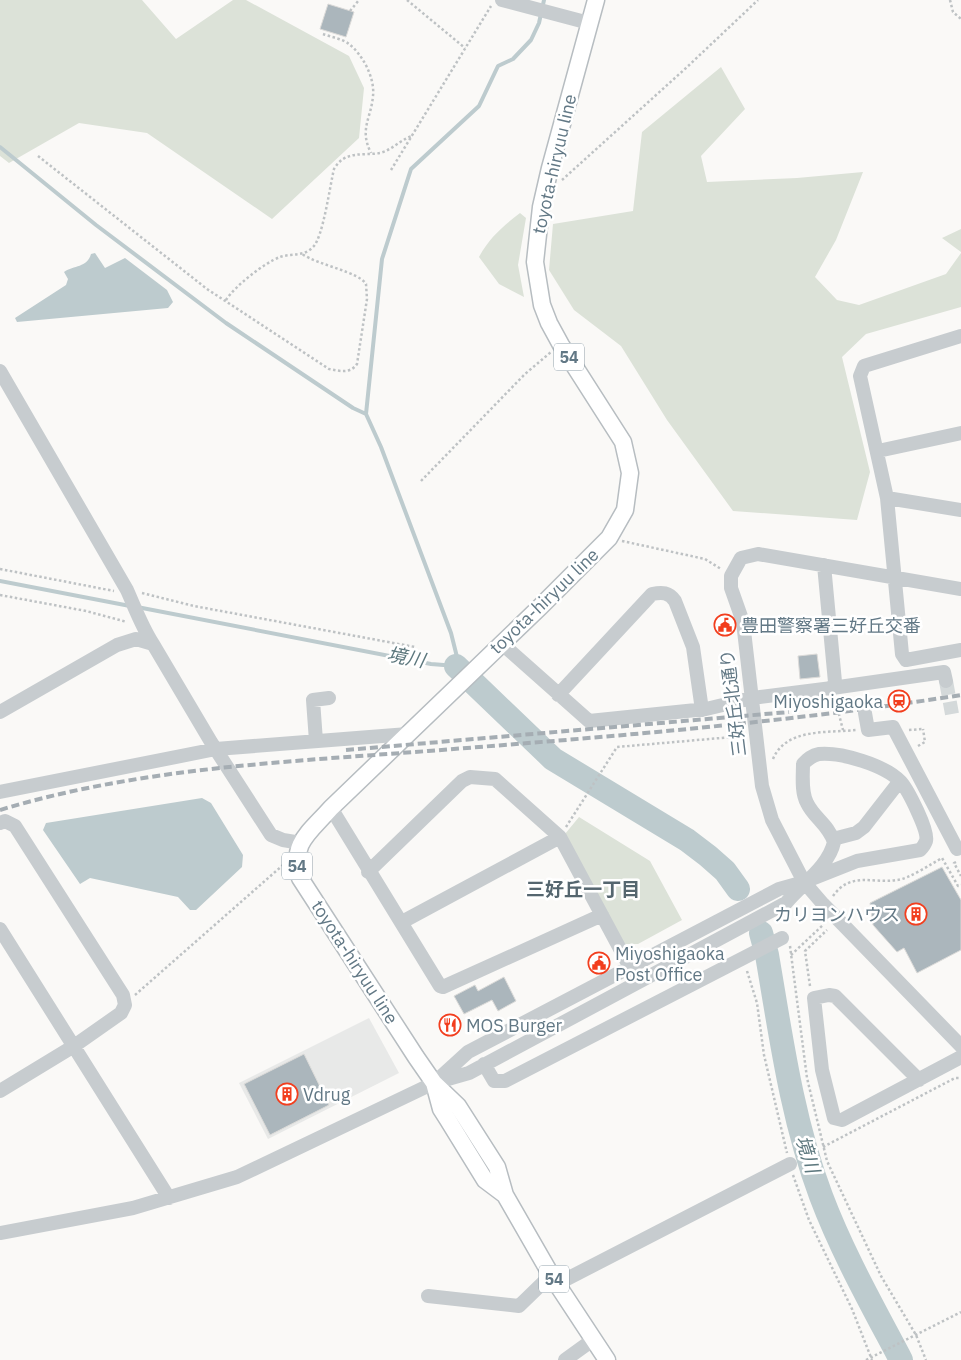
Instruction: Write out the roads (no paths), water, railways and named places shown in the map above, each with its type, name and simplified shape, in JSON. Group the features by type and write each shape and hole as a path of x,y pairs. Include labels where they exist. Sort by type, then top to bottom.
{"main road":[{"name":"toyota-hiryuu line","path":"434,1083 300,878 298,848 331,808 540,607 608,538 625,510 630,473 628,456 623,442 561,346 542,305 536,279 536,243 544,197 596,0"},
{"name":"54","path":"434,1083 441,1109 485,1180 505,1195 554,1279 607,1360"}],"street":[{"path":"502,0 590,23"},
{"path":"961,336 864,366 860,376 887,498 902,654 906,660 961,650"},
{"path":"0,371 129,594 153,644 216,749 271,835 298,848"},
{"path":"878,451 961,433"},
{"path":"887,498 961,510"},
{"name":"三好丘北通り","path":"824,565 758,554 740,558 731,576 731,588 743,622 762,786 772,820 804,882 850,933 961,1046"},
{"path":"832,688 834,682 824,565 961,589"},
{"path":"558,695 652,594 662,592 671,595 675,601 693,647 702,710"},
{"path":"0,712 117,645 136,639 153,644"},
{"path":"501,643 589,721 702,710 752,698 944,672 946,681"},
{"path":"316,741 313,700 329,698"},
{"path":"865,713 868,730 893,727 958,854"},
{"path":"0,792 216,749 408,734"},
{"path":"0,1232 133,1208 237,1177 303,1148 434,1083 468,1073 786,902 804,882 828,858 832,852 834,839 830,829 807,804 804,793 803,764 810,757 818,754 867,762 900,782 926,830 926,842 920,850 891,857 857,861 804,882 779,889 468,1052 434,1083"},
{"path":"368,872 462,781 470,777 495,778 560,837 637,982"},
{"path":"834,839 856,832 864,827 900,782"},
{"path":"331,808 368,872 402,922 440,986 443,987 602,915"},
{"path":"0,823 5,821 15,826 123,995 124,1005 121,1013 74,1046 0,1091"},
{"path":"402,922 560,837"},
{"path":"0,929 169,1198"},
{"path":"484,1064 494,1081 505,1082 782,938"},
{"path":"919,1080 835,996 829,995 814,998 822,1070 834,1118 842,1120 919,1080 961,1057"},
{"path":"428,1296 519,1306 554,1279 790,1164"},
{"path":"565,1360 594,1339"}],"waterway":[{"path":"137,607 431,664 456,666 457,657 451,633 381,447 366,414 382,259 411,169 479,106 498,66 513,59 531,40 539,23 544,0"},
{"path":"0,147 96,225 226,323 353,408 366,414"},
{"name":"境川","path":"0,581 130,606"},
{"name":"境川","path":"456,666 553,759 687,840 725,871 738,889"},
{"name":"境川","path":"761,933 767,955 788,1077 811,1167 838,1238 901,1360"}],"tunnel":[{"path":"946,681 952,714"}],"railway":[{"path":"0,810 52,796 105,785 212,769 695,728 828,714 961,695"},
{"path":"346,750 789,712"}],"place":[{"name":"豊田警察署三好丘交番","path":"725,625"},
{"name":"Miyoshigaoka","path":"899,701"},
{"name":"カリヨンハウス","path":"916,914"},
{"name":"Miyoshigaoka Post Office","path":"599,963"},
{"name":"MOS Burger","path":"450,1025"},
{"name":"Vdrug","path":"287,1094"}],"district":[{"name":"三好丘一丁目","path":"583,889"}]}
